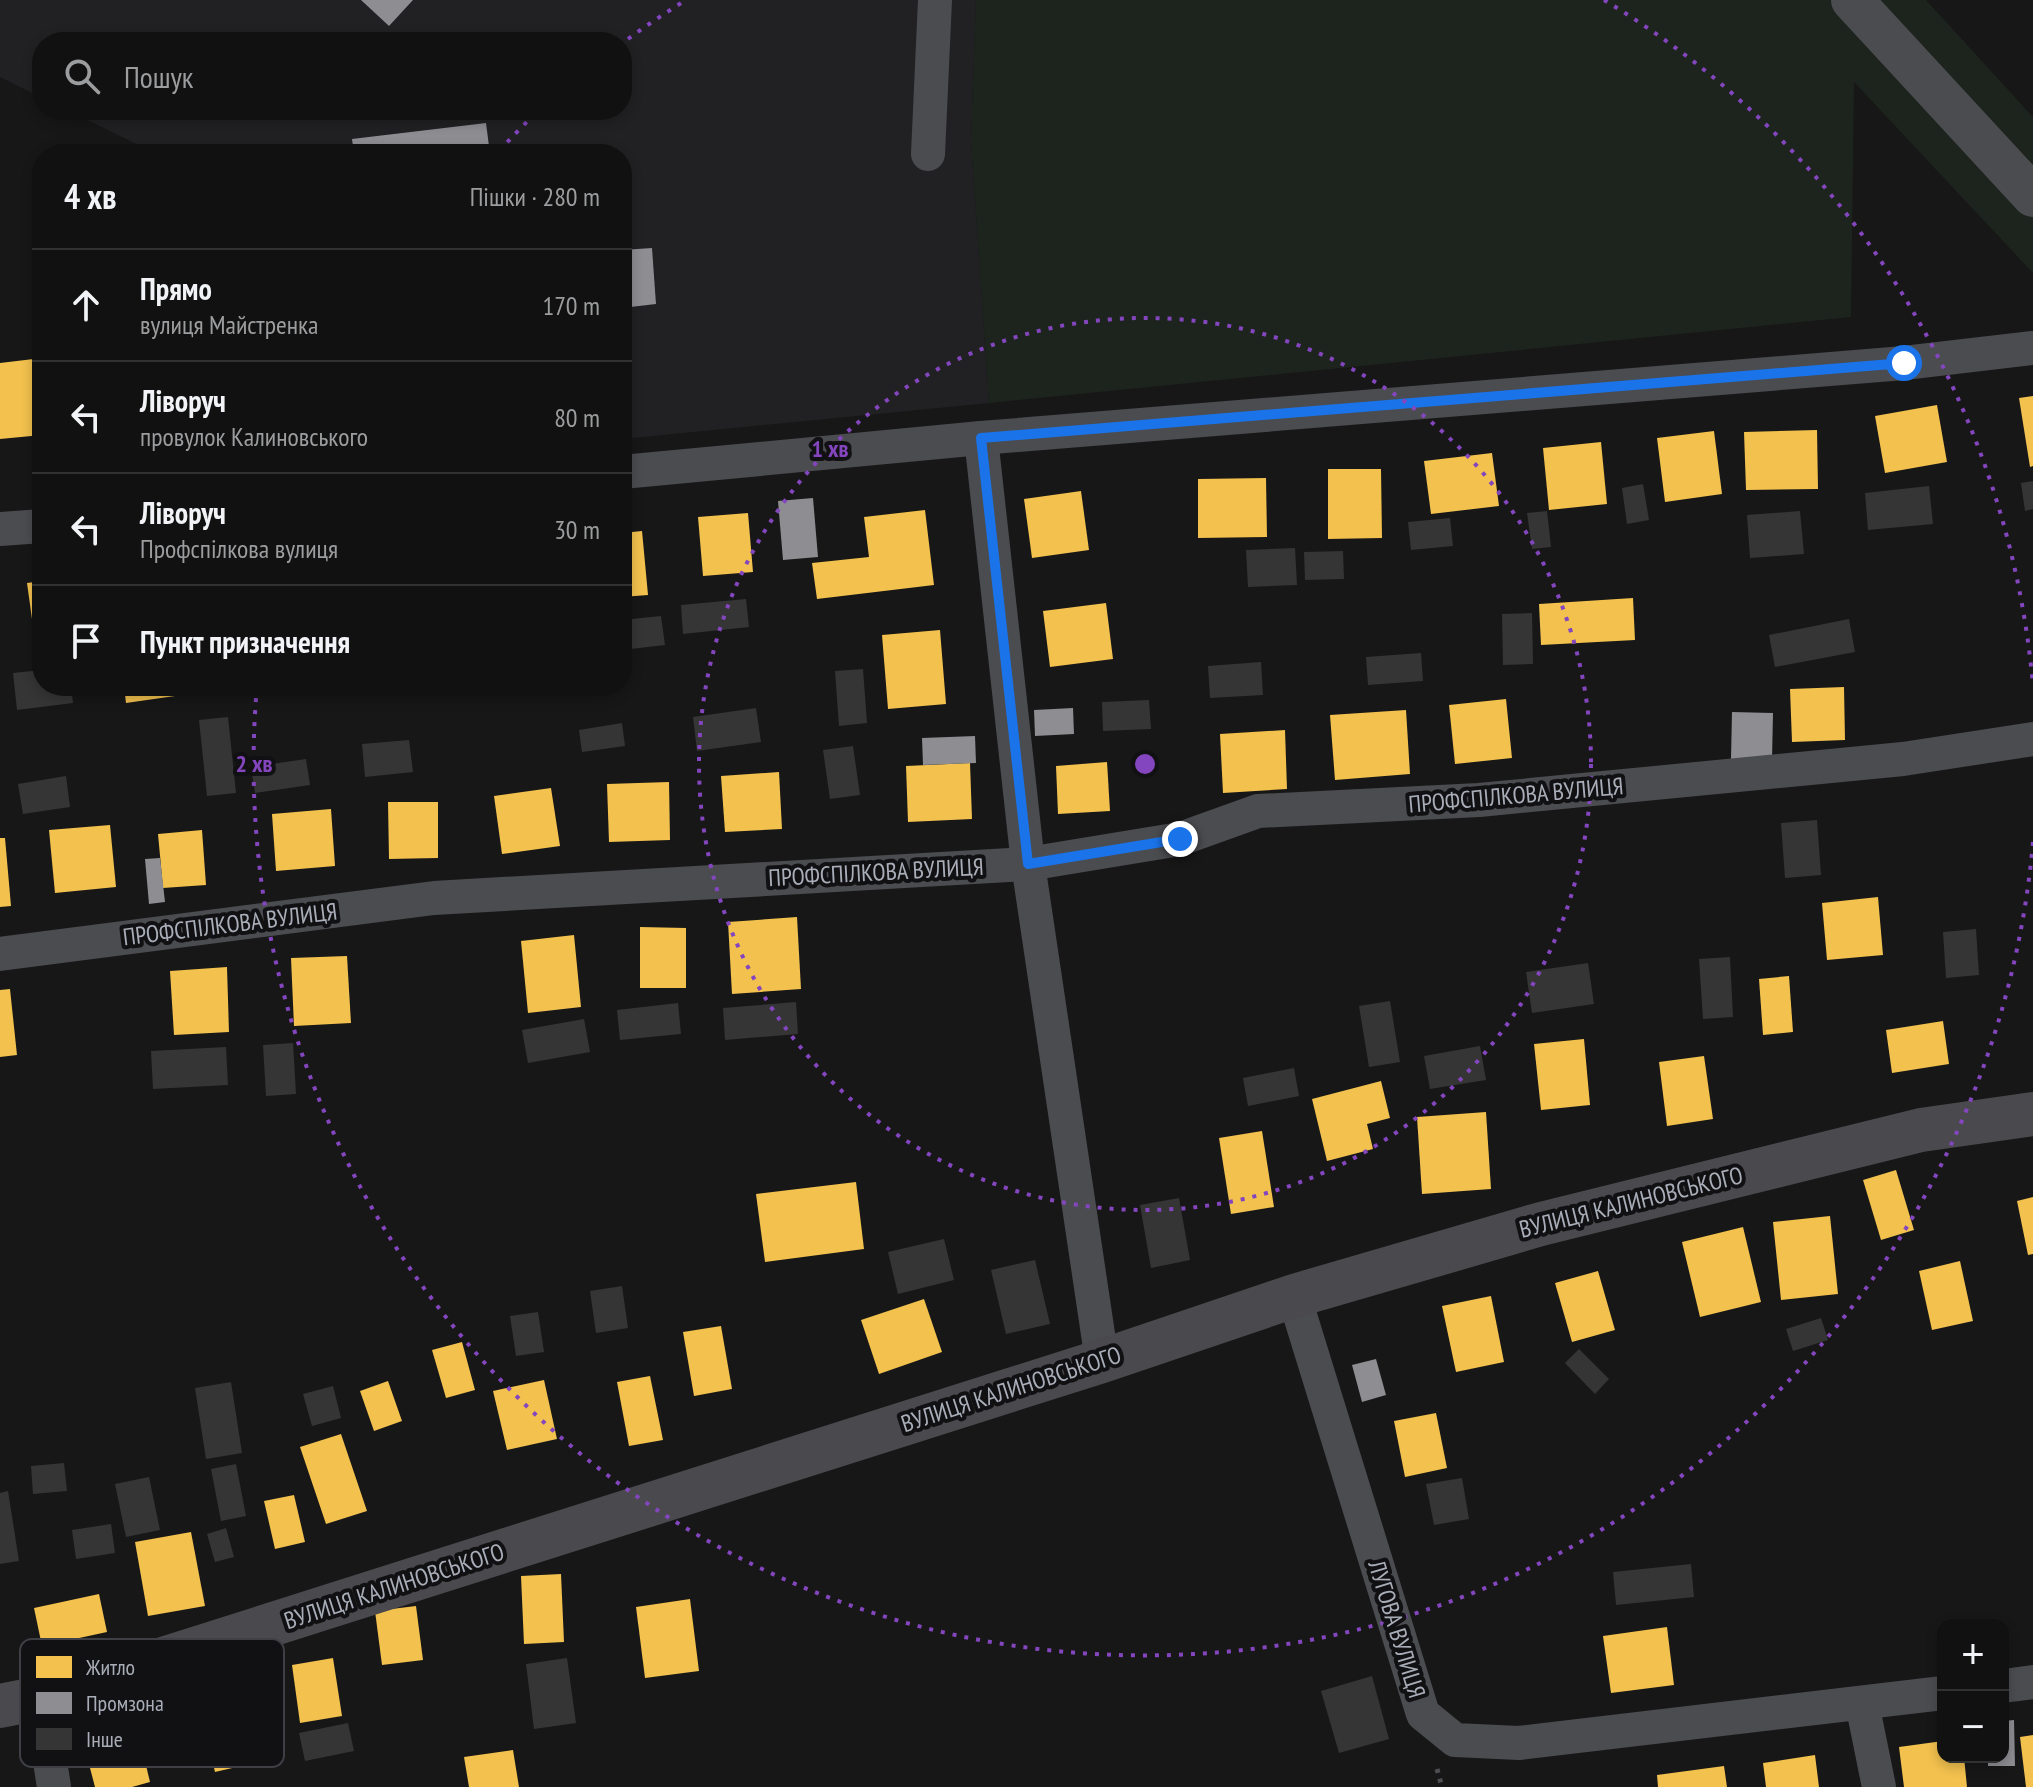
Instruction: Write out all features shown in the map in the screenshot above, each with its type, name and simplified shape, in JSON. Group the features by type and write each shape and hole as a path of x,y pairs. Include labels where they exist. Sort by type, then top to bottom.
{"main road":[{"name":"ВУЛИЦЯ КАЛИНОВСЬКОГО","path":"220,1639 1102,1361 1294,1296 1541,1224 1921,1130 2033,1114"}],"street":[{"path":"928,154 935,0"},
{"path":"1852,0 2033,196"},
{"path":"632,471 981,438 1888,365 2033,348"},
{"path":"981,438 1028,864 1102,1361"},
{"path":"0,529 32,527"},
{"name":"ПРОФСПІЛКОВА ВУЛИЦЯ","path":"0,954 434,898 1028,864 1180,839 1258,811 1479,800 1903,759 2033,739"},
{"name":"ЛУГОВА ВУЛИЦЯ","path":"1294,1296 1423,1714 1455,1740 1519,1743 1937,1694"},
{"path":"2009,1685 2033,1682"},
{"path":"1862,1703 1879,1787"},
{"path":"46,1767 54,1787"}],"shaded area":[{"path":"0,0 976,0 971,140 989,403 632,438 632,144 137,144 87,120 632,120 632,32 32,32 32,93 0,77"},
{"path":"976,0 1926,0 2033,117 2033,273 1854,82 1851,317 989,403 971,140"}],"building: Житло":[{"path":"32,359 32,436 0,439 0,363"},
{"path":"2033,396 2033,466 2030,467 2019,398"},
{"path":"1937,405 1947,462 1885,473 1875,416"},
{"path":"1817,430 1818,489 1746,490 1744,432"},
{"path":"1714,431 1722,494 1665,502 1657,438"},
{"path":"1601,442 1607,504 1549,510 1543,448"},
{"path":"1492,453 1499,506 1431,514 1424,461"},
{"path":"1328,469 1381,469 1382,538 1328,539"},
{"path":"1266,478 1267,537 1198,538 1198,479"},
{"path":"1081,491 1089,550 1032,558 1024,499"},
{"path":"925,510 934,585 817,599 812,563 869,557 864,517"},
{"path":"748,513 753,572 703,576 698,517"},
{"path":"642,531 648,595 632,596 632,532"},
{"path":"32,582 32,619 27,583"},
{"path":"1633,598 1635,640 1541,645 1539,604"},
{"path":"1106,603 1113,659 1050,667 1043,611"},
{"path":"940,630 946,704 888,709 882,635"},
{"path":"1844,687 1845,740 1792,742 1790,689"},
{"path":"125,696 175,696 126,703"},
{"path":"1506,699 1512,758 1455,764 1449,705"},
{"path":"1406,710 1410,774 1335,780 1330,715"},
{"path":"1285,730 1287,789 1223,793 1220,734"},
{"path":"1107,762 1110,811 1058,814 1056,766"},
{"path":"970,763 972,819 908,822 906,766"},
{"path":"779,772 782,829 725,832 721,776"},
{"path":"669,782 670,840 609,842 607,784"},
{"path":"551,788 560,846 502,854 494,796"},
{"path":"388,802 438,802 438,858 389,859"},
{"path":"331,809 335,866 276,871 272,814"},
{"path":"110,825 116,887 55,893 49,830"},
{"path":"202,830 206,885 163,888 158,834"},
{"path":"0,838 5,838 11,906 0,907"},
{"path":"1878,897 1883,955 1827,960 1822,903"},
{"path":"797,917 801,989 732,994 728,922"},
{"path":"640,927 686,928 686,988 640,988"},
{"path":"574,935 581,1007 528,1013 521,941"},
{"path":"347,956 351,1023 294,1026 291,958"},
{"path":"227,967 229,1032 174,1035 170,971"},
{"path":"1789,976 1793,1032 1763,1035 1759,979"},
{"path":"10,989 17,1055 0,1057 0,990"},
{"path":"1943,1021 1949,1064 1892,1073 1886,1030"},
{"path":"1584,1039 1590,1105 1541,1110 1534,1044"},
{"path":"1704,1056 1713,1119 1667,1126 1659,1062"},
{"path":"1381,1081 1390,1118 1367,1124 1373,1149 1327,1161 1312,1099"},
{"path":"1486,1112 1491,1189 1422,1194 1417,1117"},
{"path":"1262,1131 1274,1207 1231,1214 1219,1138"},
{"path":"1896,1170 1914,1230 1881,1240 1863,1180"},
{"path":"856,1182 864,1249 765,1262 756,1194"},
{"path":"2033,1197 2033,1254 2028,1255 2017,1201"},
{"path":"1830,1216 1838,1294 1781,1300 1773,1222"},
{"path":"1743,1227 1761,1302 1700,1317 1682,1242"},
{"path":"1960,1261 1973,1321 1932,1330 1919,1271"},
{"path":"1598,1271 1615,1330 1572,1342 1555,1283"},
{"path":"1491,1296 1504,1362 1456,1372 1442,1306"},
{"path":"924,1299 942,1352 879,1374 861,1320"},
{"path":"721,1326 732,1389 694,1396 683,1332"},
{"path":"462,1342 475,1390 446,1398 432,1350"},
{"path":"650,1376 663,1440 629,1446 617,1382"},
{"path":"544,1380 557,1439 507,1450 493,1391"},
{"path":"388,1381 402,1421 374,1431 360,1391"},
{"path":"1436,1413 1447,1468 1405,1477 1394,1421"},
{"path":"341,1434 367,1511 326,1524 300,1447"},
{"path":"294,1495 305,1542 275,1549 264,1501"},
{"path":"191,1532 205,1606 148,1616 135,1542"},
{"path":"561,1574 564,1642 524,1644 521,1576"},
{"path":"99,1594 107,1632 74,1639 41,1639 34,1608"},
{"path":"690,1599 699,1671 645,1678 636,1607"},
{"path":"416,1606 423,1660 382,1665 375,1611"},
{"path":"1667,1627 1674,1685 1611,1693 1603,1636"},
{"path":"333,1658 342,1716 300,1723 292,1665"},
{"path":"2033,1735 2033,1787 2026,1787 2020,1737"},
{"path":"1937,1742 1937,1763 1965,1763 1967,1787 1904,1787 1899,1747"},
{"path":"513,1750 519,1787 469,1787 464,1757"},
{"path":"1815,1755 1819,1787 1766,1787 1763,1763"},
{"path":"1724,1766 1727,1787 1658,1787 1657,1775"},
{"path":"90,1767 146,1767 150,1782 132,1787 95,1787"},
{"path":"214,1767 236,1767 215,1772"}],"building: Промзона":[{"path":"361,0 413,0 389,26"},
{"path":"486,123 489,144 353,144 352,139"},
{"path":"652,248 656,304 632,307 632,249"},
{"path":"813,498 818,557 783,560 778,501"},
{"path":"1073,708 1074,734 1035,736 1034,710"},
{"path":"1732,712 1773,713 1772,760 1731,759"},
{"path":"975,736 976,763 923,765 922,738"},
{"path":"160,858 165,902 149,904 145,859"},
{"path":"1376,1359 1386,1395 1362,1402 1352,1365"},
{"path":"2009,1720 2014,1720 2015,1766 1988,1766 1988,1763 2009,1763"}],"building: Інше":[{"path":"2033,481 2033,509 2025,511 2021,483"},
{"path":"1643,484 1649,520 1627,524 1622,488"},
{"path":"1929,486 1933,524 1868,530 1865,493"},
{"path":"1547,511 1551,547 1532,549 1527,513"},
{"path":"1800,511 1804,554 1750,558 1747,515"},
{"path":"1450,518 1453,546 1411,550 1408,522"},
{"path":"1295,548 1297,585 1248,587 1246,550"},
{"path":"1343,551 1344,579 1305,580 1304,552"},
{"path":"746,599 749,627 683,634 681,605"},
{"path":"1532,613 1533,664 1503,665 1502,614"},
{"path":"661,616 665,645 632,649 632,619"},
{"path":"1849,619 1855,652 1775,667 1769,635"},
{"path":"1421,653 1423,681 1368,685 1366,657"},
{"path":"1261,662 1263,695 1210,698 1208,666"},
{"path":"863,669 867,723 839,726 835,671"},
{"path":"32,671 32,696 72,696 73,703 17,710 13,673"},
{"path":"1149,700 1151,729 1103,731 1102,702"},
{"path":"756,708 761,742 697,751 693,717"},
{"path":"228,717 236,793 207,796 199,720"},
{"path":"622,723 625,746 582,752 579,730"},
{"path":"409,740 413,772 365,777 362,744"},
{"path":"853,746 860,795 830,799 823,750"},
{"path":"306,759 310,785 255,793 251,767"},
{"path":"66,776 70,807 23,814 18,784"},
{"path":"1817,820 1821,875 1785,878 1781,823"},
{"path":"1976,929 1979,975 1946,978 1943,932"},
{"path":"1730,957 1733,1017 1703,1019 1699,959"},
{"path":"1588,963 1594,1004 1532,1013 1526,972"},
{"path":"1390,1001 1400,1062 1369,1067 1359,1006"},
{"path":"796,1002 798,1034 725,1040 723,1008"},
{"path":"678,1003 681,1034 620,1040 617,1010"},
{"path":"584,1019 590,1052 528,1063 522,1030"},
{"path":"293,1043 296,1094 266,1096 263,1045"},
{"path":"1480,1046 1486,1080 1430,1089 1424,1056"},
{"path":"226,1047 228,1085 153,1089 151,1051"},
{"path":"1294,1068 1299,1096 1248,1106 1243,1078"},
{"path":"1179,1198 1190,1260 1151,1268 1140,1205"},
{"path":"944,1239 954,1280 898,1294 888,1252"},
{"path":"1035,1260 1050,1324 1006,1334 991,1270"},
{"path":"622,1286 628,1328 596,1333 590,1291"},
{"path":"538,1312 544,1352 516,1356 510,1316"},
{"path":"1821,1318 1828,1340 1793,1351 1786,1329"},
{"path":"1579,1349 1609,1379 1595,1394 1565,1363"},
{"path":"231,1382 242,1453 206,1459 195,1388"},
{"path":"333,1386 341,1418 312,1426 303,1394"},
{"path":"64,1463 67,1491 33,1494 31,1466"},
{"path":"236,1464 246,1516 221,1521 211,1469"},
{"path":"149,1477 160,1530 126,1537 115,1484"},
{"path":"1462,1478 1469,1519 1434,1525 1426,1484"},
{"path":"8,1491 19,1561 0,1564 0,1493"},
{"path":"111,1524 115,1553 76,1559 72,1530"},
{"path":"226,1528 234,1557 215,1562 207,1534"},
{"path":"1691,1564 1694,1597 1616,1605 1613,1572"},
{"path":"567,1658 576,1723 534,1729 526,1664"},
{"path":"1372,1676 1389,1739 1339,1753 1321,1691"},
{"path":"348,1723 354,1751 305,1761 299,1733"}],"route":[{"path":"1180,839 1028,864 981,438 1904,363"}]}
